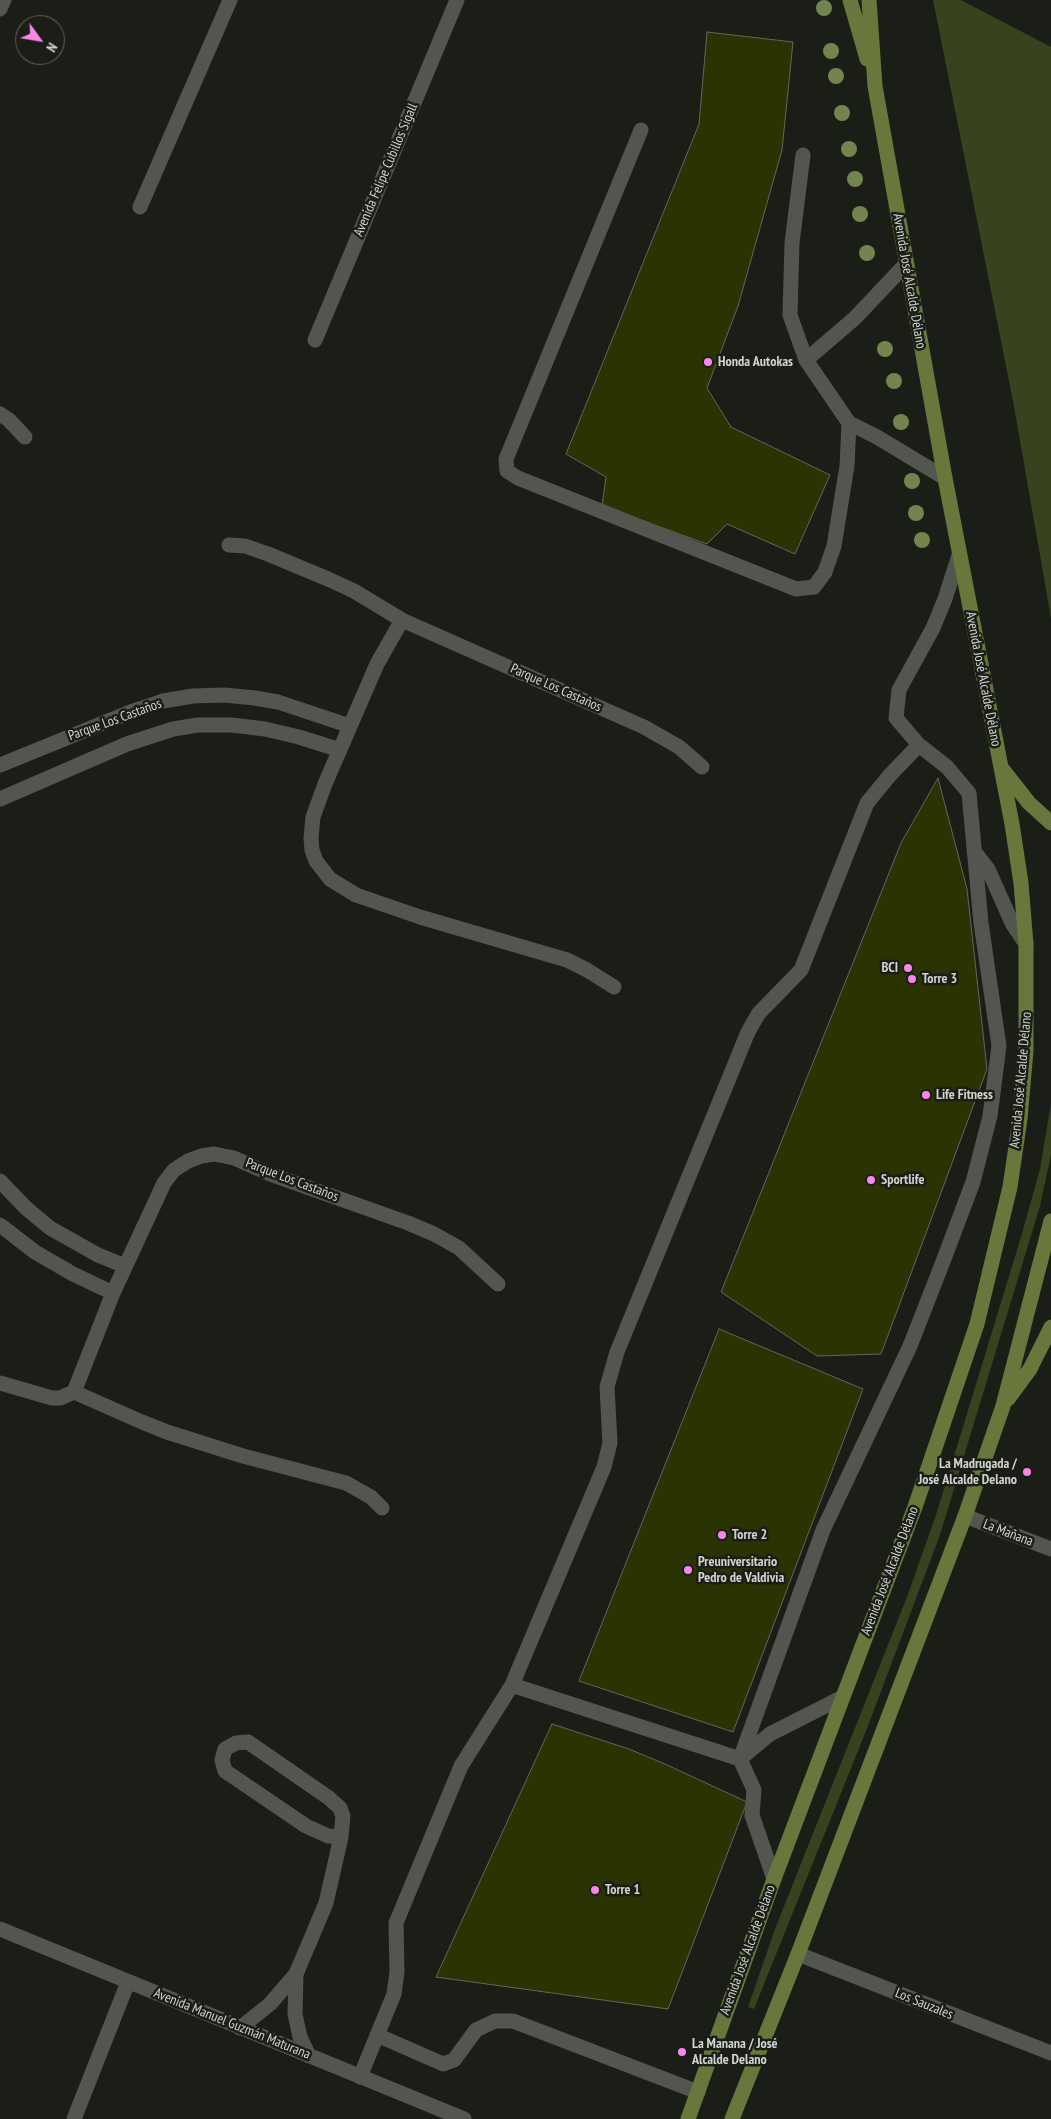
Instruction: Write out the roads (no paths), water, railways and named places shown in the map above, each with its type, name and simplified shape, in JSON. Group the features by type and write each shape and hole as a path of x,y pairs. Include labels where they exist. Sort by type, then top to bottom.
{"main road":[{"path":"850,0 875,86"},
{"name":"Avenida José Alcalde Délano","path":"688,2119 841,1698 915,1507 977,1324 1010,1187 1020,1119 1026,1050 1026,944 1021,883 1012,824 945,478 875,86 869,0"},
{"path":"1000,765 1029,804 1051,823"},
{"path":"732,2119 798,1954 964,1516 1003,1406 1051,1221"},
{"path":"1003,1406 1030,1369 1051,1327"}],"street":[{"path":"0,9 4,0"},
{"path":"140,207 230,0"},
{"name":"Avenida Felipe Cubillos Sigall","path":"315,340 457,0"},
{"path":"641,130 506,459 507,471 518,478 786,586 796,589 805,588 814,586 825,572 834,546 847,466 848,422"},
{"path":"804,155 792,243 790,315 806,360 848,422 877,437 945,478"},
{"path":"806,360 855,318 906,264"},
{"path":"0,414 26,437"},
{"name":"Parque Los Castaños","path":"229,545 245,546 328,579 354,591 402,620 644,727 679,747 702,767"},
{"path":"774,1879 752,1815 754,1790 740,1759 823,1530 910,1346 972,1182 990,1116 999,1046 981,923 969,793 947,767 919,745 896,718 899,690 933,628 960,555"},
{"path":"402,620 377,664 325,784 312,827 312,850 319,866 330,879 356,895 420,917 567,960 588,970 614,987"},
{"name":"Parque Los Castaños","path":"0,765 133,711 163,701 193,696 224,694 270,701 350,726"},
{"name":"Parque Los Castaños","path":"0,799 127,744 174,729 215,725 249,727 299,737 340,750"},
{"path":"360,2077 394,1994 397,1972 396,1922 461,1766 512,1685 604,1467 610,1443 607,1387 617,1352 748,1032 759,1013 801,970 867,803 890,774 919,745"},
{"path":"973,850 988,869 1012,923 1026,944"},
{"name":"Parque Los Castaños","path":"74,1392 113,1293 164,1183 174,1170 188,1161 214,1154 234,1158 270,1174 434,1234 459,1248 498,1284"},
{"path":"0,1182 26,1208 50,1228 98,1255 125,1266"},
{"path":"0,1225 35,1252 73,1274 113,1293"},
{"path":"0,1383 52,1398 60,1398 74,1392 132,1419 168,1432 243,1456 346,1484 371,1497 382,1508"},
{"name":"La Mañana","path":"964,1516 1051,1549"},
{"path":"512,1685 740,1759"},
{"path":"740,1759 770,1734 841,1698"},
{"path":"240,2028 270,2004 296,1974 326,1903 341,1837 342,1816 340,1808 330,1798 248,1742 236,1743 225,1749 222,1760 225,1771 306,1826 328,1836 341,1837"},
{"name":"Avenida Manuel Guzmán Maturana","path":"0,1929 464,2119"},
{"name":"Los Sauzales","path":"798,1954 1051,2053"},
{"path":"296,1974 296,2014 300,2037 309,2056"},
{"path":"74,2119 128,1982"},
{"path":"377,2035 443,2064 454,2060 476,2030 496,2022 513,2022 698,2092"}],"place":[{"name":"Honda Autokas","path":"708,362"},
{"name":"BCI","path":"908,968"},
{"name":"Torre 3","path":"912,979"},
{"name":"Life Fitness","path":"926,1095"},
{"name":"Sportlife","path":"871,1180"},
{"name":"La Madrugada / José Alcalde Delano","path":"1027,1472"},
{"name":"Torre 2","path":"722,1535"},
{"name":"Preuniversitario Pedro de Valdivia","path":"688,1570"},
{"name":"Torre 1","path":"595,1890"},
{"name":"La Manana / José Alcalde Delano","path":"682,2052"}]}
